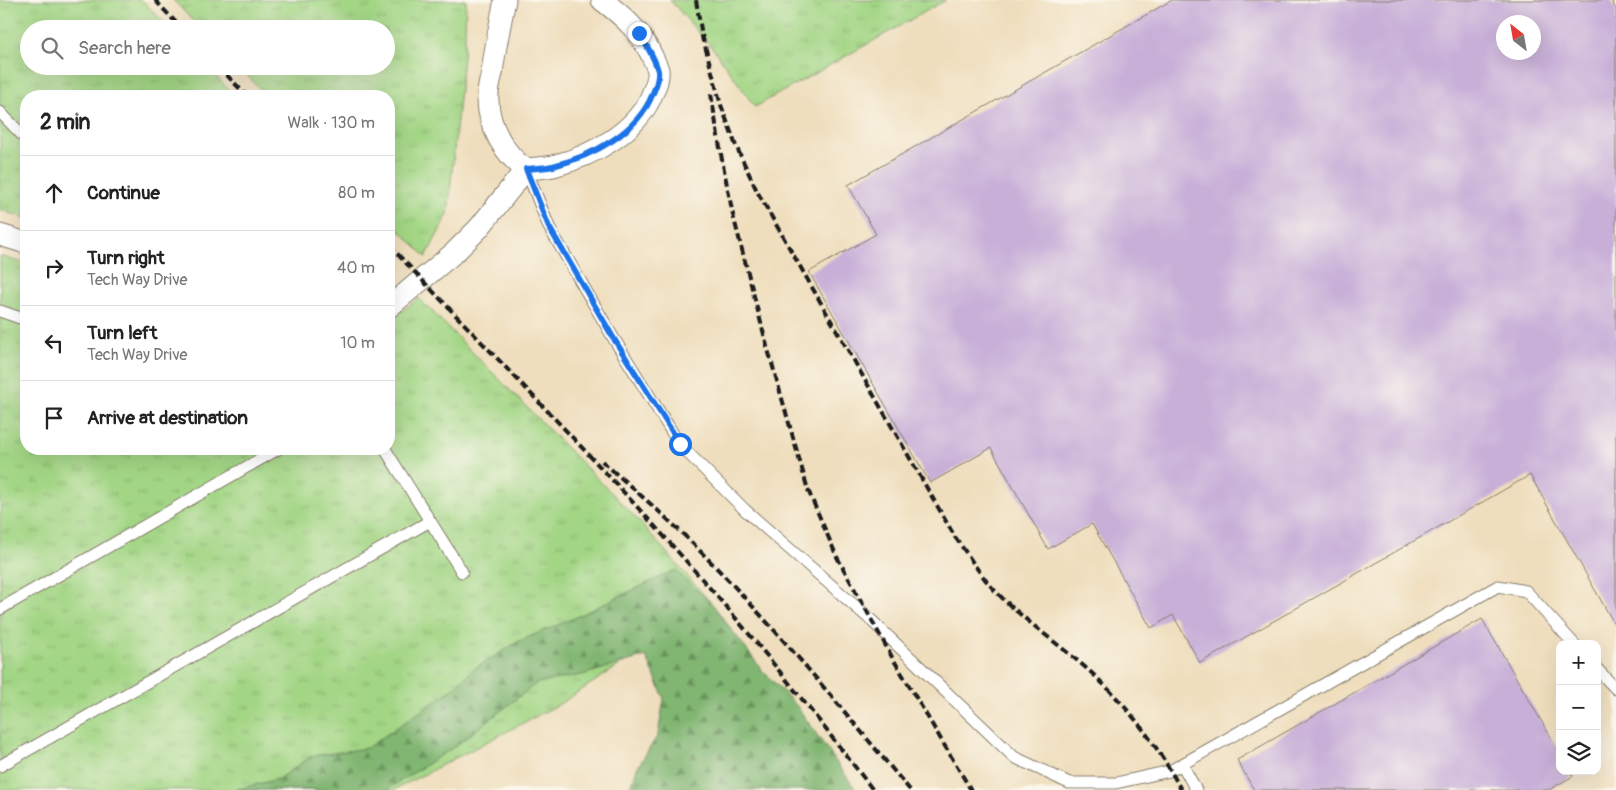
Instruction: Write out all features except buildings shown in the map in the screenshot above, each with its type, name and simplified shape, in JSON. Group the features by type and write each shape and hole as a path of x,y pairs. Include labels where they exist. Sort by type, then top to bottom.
{"street":[{"path":"505,0 488,100 492,120 502,143 518,164 526,169 552,166 596,149 619,135 635,122 649,103 658,81 658,70 639,33 602,0"},
{"path":"395,301 455,252 479,228 526,169"},
{"path":"0,235 20,241"}],"lane":[{"path":"0,112 20,133"},
{"path":"526,169 549,227 614,339 680,444 745,510 871,620 1014,757 1069,783 1116,783 1170,771 1498,586 1526,591 1570,640"},
{"path":"1,312 20,318"},
{"path":"0,609 268,455"},
{"path":"389,455 462,572"},
{"path":"0,766 430,521"},
{"path":"1601,673 1616,689"},
{"path":"1182,764 1196,790"}],"green space":[{"path":"0,0 142,0 161,20 20,20 20,75 215,75 229,90 20,90 20,216 0,210"},
{"path":"173,0 466,0 465,36 448,214 426,257 395,226 395,90 261,90 247,75 395,75 395,20 192,20"},
{"path":"670,0 946,0 755,107 715,51"},
{"path":"0,256 20,262 20,455 395,455 395,316 419,298 636,518 713,605 558,705 394,790 0,790"},
{"path":"675,570 713,605 762,670 796,705 856,790 630,790 637,768 658,735 664,698 646,656 582,675 537,683 454,747 386,790 234,790 278,779 312,756 367,748 450,691 474,669 519,641 574,618"}],"railway":[{"path":"155,0 174,20"},
{"path":"696,0 703,42"},
{"path":"702,35 721,105 736,146 758,193 955,537 988,583 999,595 1086,668 1127,709 1151,740 1181,790"},
{"path":"227,75 241,90"},
{"path":"711,94 733,215 767,346 808,490 837,557 892,657 971,790"},
{"path":"395,251 581,447 694,570 763,651 873,790"},
{"path":"602,461 674,525 753,606 910,790"}],"route":[{"path":"639,33 658,70 658,81 649,103 635,122 602,146 584,155 552,166 526,169 549,227 614,339 680,444"}]}
